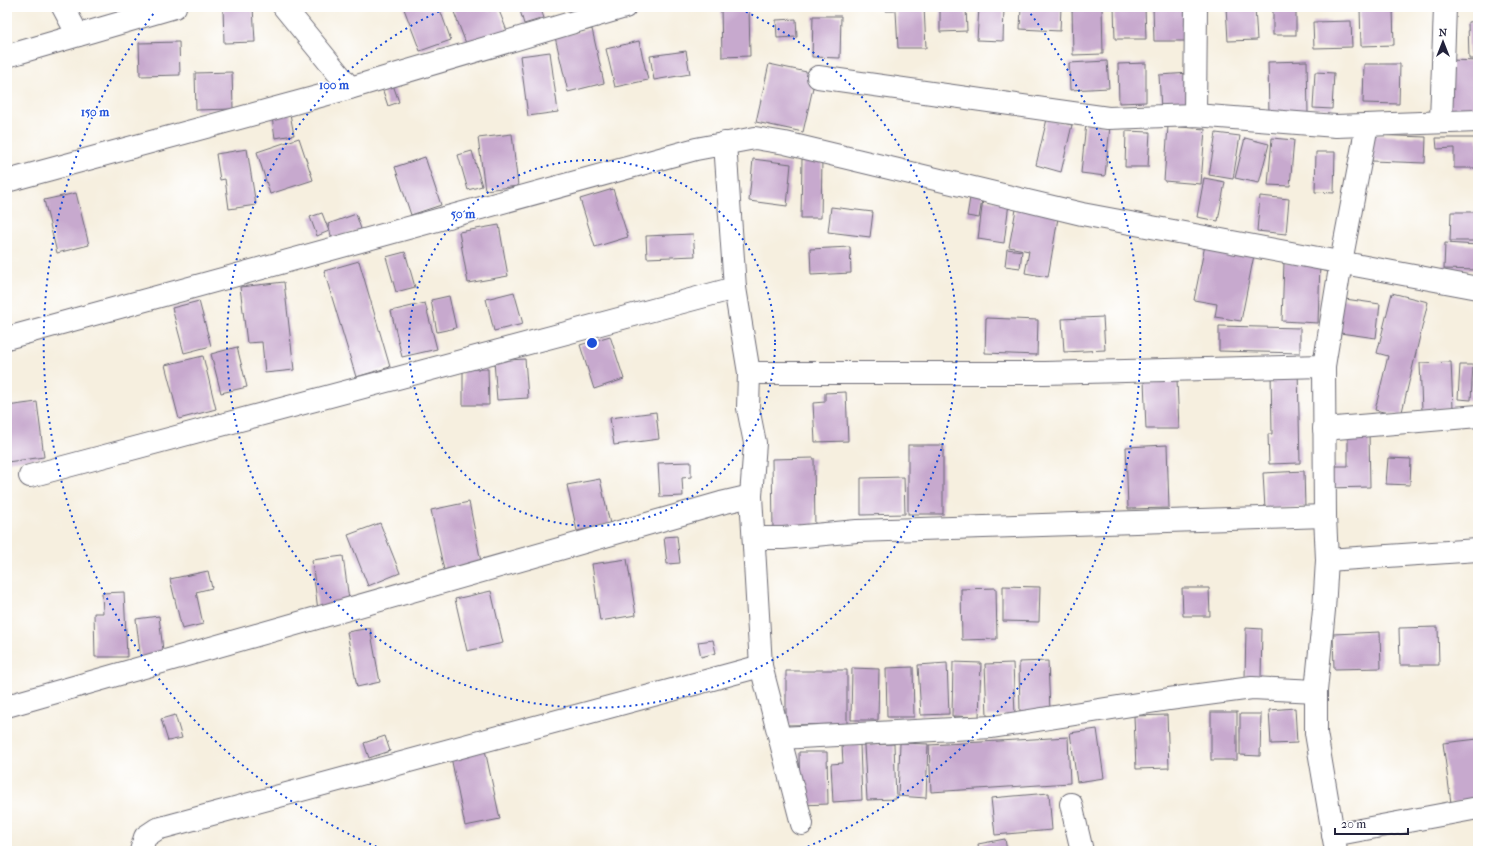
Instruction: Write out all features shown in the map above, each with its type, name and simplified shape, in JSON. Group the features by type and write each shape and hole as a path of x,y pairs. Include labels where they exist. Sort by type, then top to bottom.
{"street":[{"path":"63,7 78,35"},
{"path":"7,56 175,7"},
{"path":"284,7 350,88"},
{"path":"7,181 350,88 624,7"},
{"path":"1195,115 1196,7"},
{"path":"1442,121 1445,7"},
{"path":"818,77 1108,118 1195,115 1336,126 1442,121 1478,121"},
{"path":"1367,125 1341,262 1324,366 1325,516 1327,560 1316,691 1316,733 1335,843 1478,808"},
{"path":"7,338 696,149 755,138 785,143 1082,214 1478,288"},
{"path":"725,143 735,288 749,373 748,408 754,443 751,496 761,666 802,824"},
{"path":"30,476 735,288"},
{"path":"749,373 1044,373 1324,366"},
{"path":"1324,429 1478,416"},
{"path":"7,706 721,503 751,496"},
{"path":"754,538 783,538 857,531 1325,516"},
{"path":"1327,560 1478,550"},
{"path":"140,851 145,837 157,829 761,666"},
{"path":"780,738 992,726 1252,688 1316,691"},
{"path":"1071,804 1082,851"}],"building":[{"path":"223,7 253,7 255,42 224,43"},
{"path":"409,7 439,7 451,40 420,51 404,9"},
{"path":"452,7 487,7 489,11 498,8 507,31 467,46"},
{"path":"519,7 540,7 544,18 524,24"},
{"path":"721,7 749,7 750,56 722,57"},
{"path":"886,7 924,7 926,48 898,48 896,11 886,11"},
{"path":"940,7 966,7 967,31 940,32"},
{"path":"979,7 1004,7 1003,41 977,40"},
{"path":"1021,7 1061,7 1060,31 1020,29"},
{"path":"1072,7 1102,7 1103,54 1073,55"},
{"path":"1114,7 1145,7 1146,39 1115,39"},
{"path":"1153,7 1188,7 1188,41 1154,41"},
{"path":"1226,7 1255,7 1257,40 1228,41"},
{"path":"1273,7 1296,7 1296,35 1273,35"},
{"path":"1360,8 1393,8 1394,45 1361,46"},
{"path":"813,16 841,16 840,58 812,57"},
{"path":"796,19 797,37 777,38 776,20"},
{"path":"1351,21 1352,47 1314,48 1313,22"},
{"path":"1478,21 1478,59 1469,59 1468,22"},
{"path":"592,29 604,83 568,92 555,37"},
{"path":"639,41 648,80 615,87 606,49"},
{"path":"179,42 180,75 140,76 139,43"},
{"path":"686,51 690,74 654,80 650,56"},
{"path":"550,52 558,112 528,116 520,56"},
{"path":"1450,60 1478,61 1478,112 1449,111"},
{"path":"1107,61 1109,88 1070,90 1069,63"},
{"path":"1307,61 1308,114 1269,115 1268,62"},
{"path":"1146,63 1146,102 1119,103 1118,64"},
{"path":"769,64 816,74 803,132 756,122"},
{"path":"1364,64 1400,64 1399,104 1363,103"},
{"path":"232,72 233,109 196,110 195,73"},
{"path":"1315,72 1334,73 1332,109 1313,108"},
{"path":"1190,73 1192,108 1161,109 1159,75"},
{"path":"392,82 399,102 388,106 381,85"},
{"path":"290,114 294,135 275,138 272,117"},
{"path":"1047,119 1072,125 1061,172 1036,165"},
{"path":"1086,123 1110,126 1105,176 1081,173"},
{"path":"1168,126 1205,129 1201,184 1164,181"},
{"path":"1126,131 1150,132 1148,167 1125,167"},
{"path":"1216,133 1240,136 1233,179 1209,175"},
{"path":"512,134 518,186 485,190 478,138"},
{"path":"1373,135 1426,137 1425,163 1372,161"},
{"path":"299,138 313,180 270,194 257,152"},
{"path":"1245,138 1269,144 1259,183 1235,178"},
{"path":"1272,138 1294,140 1290,186 1268,185"},
{"path":"1436,138 1478,138 1478,168 1454,168 1454,148 1437,149"},
{"path":"247,149 256,205 229,209 225,179 220,180 216,154"},
{"path":"472,151 482,186 468,190 458,155"},
{"path":"1316,152 1335,152 1334,193 1315,192"},
{"path":"425,157 441,205 411,215 395,167"},
{"path":"753,159 791,164 787,206 749,201"},
{"path":"802,159 822,159 821,218 801,218"},
{"path":"1204,178 1225,182 1218,221 1197,217"},
{"path":"613,189 628,237 595,247 580,199"},
{"path":"971,192 983,194 979,218 967,216"},
{"path":"76,193 89,245 57,253 44,200"},
{"path":"1260,196 1289,199 1286,234 1257,231"},
{"path":"983,199 1009,203 1004,243 978,239"},
{"path":"1017,204 1059,212 1048,277 1025,273 1029,251 1009,247"},
{"path":"831,207 873,212 870,237 828,232"},
{"path":"1451,212 1478,212 1478,241 1450,241"},
{"path":"322,213 329,231 317,236 310,217"},
{"path":"356,214 361,229 332,239 328,224"},
{"path":"499,225 508,276 468,283 459,232"},
{"path":"693,234 695,256 647,258 646,236"},
{"path":"1445,243 1478,245 1478,270 1444,269"},
{"path":"1205,245 1254,255 1241,321 1215,317 1217,304 1194,300"},
{"path":"850,247 851,273 811,275 810,249"},
{"path":"1007,249 1022,251 1020,268 1005,266"},
{"path":"405,252 415,287 396,292 386,257"},
{"path":"359,261 390,367 356,377 324,271"},
{"path":"1284,262 1320,264 1318,323 1282,321"},
{"path":"284,282 294,370 265,373 262,342 247,343 240,287"},
{"path":"514,292 523,324 494,331 486,299"},
{"path":"1392,293 1428,302 1401,416 1375,410 1388,356 1377,353"},
{"path":"449,296 456,328 437,332 431,300"},
{"path":"1338,298 1380,304 1376,338 1333,332"},
{"path":"199,301 211,346 184,353 172,308"},
{"path":"425,303 437,349 402,357 391,311"},
{"path":"1103,317 1105,350 1064,352 1062,319"},
{"path":"986,318 1038,320 1037,355 985,353"},
{"path":"1219,326 1300,328 1300,353 1219,351"},
{"path":"610,336 624,379 594,389 580,345"},
{"path":"237,347 247,387 221,393 211,354"},
{"path":"203,356 216,409 179,419 165,365"},
{"path":"525,359 528,398 497,400 494,361"},
{"path":"1451,362 1453,408 1422,410 1420,363"},
{"path":"1460,365 1473,365 1471,400 1458,399"},
{"path":"463,369 488,369 489,405 463,405"},
{"path":"1298,369 1300,463 1269,464 1268,434 1272,434 1271,370"},
{"path":"1475,379 1478,379 1478,404 1477,404"},
{"path":"1144,380 1177,380 1179,429 1146,429"},
{"path":"846,392 848,441 815,442 813,403 825,402 825,393"},
{"path":"37,402 44,457 7,462 7,406"},
{"path":"656,412 659,439 614,445 610,418"},
{"path":"1369,432 1370,487 1328,488 1327,466 1348,466 1348,433"},
{"path":"908,445 943,445 943,514 908,514"},
{"path":"1167,445 1169,508 1128,509 1126,447"},
{"path":"814,458 815,529 773,530 772,459"},
{"path":"1388,458 1411,459 1410,485 1386,484"},
{"path":"691,462 691,477 682,478 683,496 660,497 658,463"},
{"path":"1304,471 1305,507 1265,509 1263,473"},
{"path":"904,477 905,514 861,515 861,478"},
{"path":"600,479 610,524 577,531 567,485"},
{"path":"469,502 481,562 444,570 431,510"},
{"path":"380,523 400,573 368,586 348,535"},
{"path":"677,536 680,563 667,564 664,537"},
{"path":"343,556 350,607 318,611 312,560"},
{"path":"627,559 636,615 600,621 592,564"},
{"path":"208,571 212,588 196,592 203,624 182,629 170,579"},
{"path":"1003,586 1040,587 1039,622 1003,621"},
{"path":"996,588 997,639 962,640 961,589"},
{"path":"1182,588 1209,588 1210,616 1183,616"},
{"path":"491,591 503,643 467,651 455,599"},
{"path":"124,592 127,657 95,657 94,613 103,613 102,593"},
{"path":"159,616 164,659 141,661 136,619"},
{"path":"1438,627 1439,665 1400,665 1399,628"},
{"path":"370,628 380,682 357,687 347,632"},
{"path":"1246,628 1262,629 1261,678 1245,678"},
{"path":"1380,632 1381,668 1334,669 1333,634"},
{"path":"713,640 716,653 701,657 698,642"},
{"path":"1048,661 1050,712 1020,714 1019,662"},
{"path":"953,662 981,663 979,717 952,716"},
{"path":"947,663 949,714 921,715 918,665"},
{"path":"1013,663 1015,715 987,716 985,664"},
{"path":"913,667 914,717 887,717 886,668"},
{"path":"852,668 879,669 878,720 851,720"},
{"path":"847,670 847,724 786,725 786,671"},
{"path":"1295,708 1297,743 1271,744 1269,710"},
{"path":"1211,712 1237,712 1237,760 1211,760"},
{"path":"1240,714 1261,714 1260,756 1240,755"},
{"path":"175,715 182,738 168,741 161,719"},
{"path":"1167,715 1169,768 1136,769 1134,716"},
{"path":"1097,729 1104,778 1077,782 1070,733"},
{"path":"385,736 390,751 369,758 364,743"},
{"path":"1068,737 1070,783 931,792 929,745"},
{"path":"1478,739 1478,799 1451,803 1443,743"},
{"path":"900,743 928,744 926,798 898,796"},
{"path":"894,744 896,799 867,800 864,745"},
{"path":"842,745 860,745 862,800 833,802 831,764 843,763"},
{"path":"485,750 500,819 465,826 451,757"},
{"path":"799,752 827,752 828,804 800,805"},
{"path":"1049,793 1052,830 995,835 991,798"},
{"path":"1005,839 1007,851 979,851 978,844"}]}
